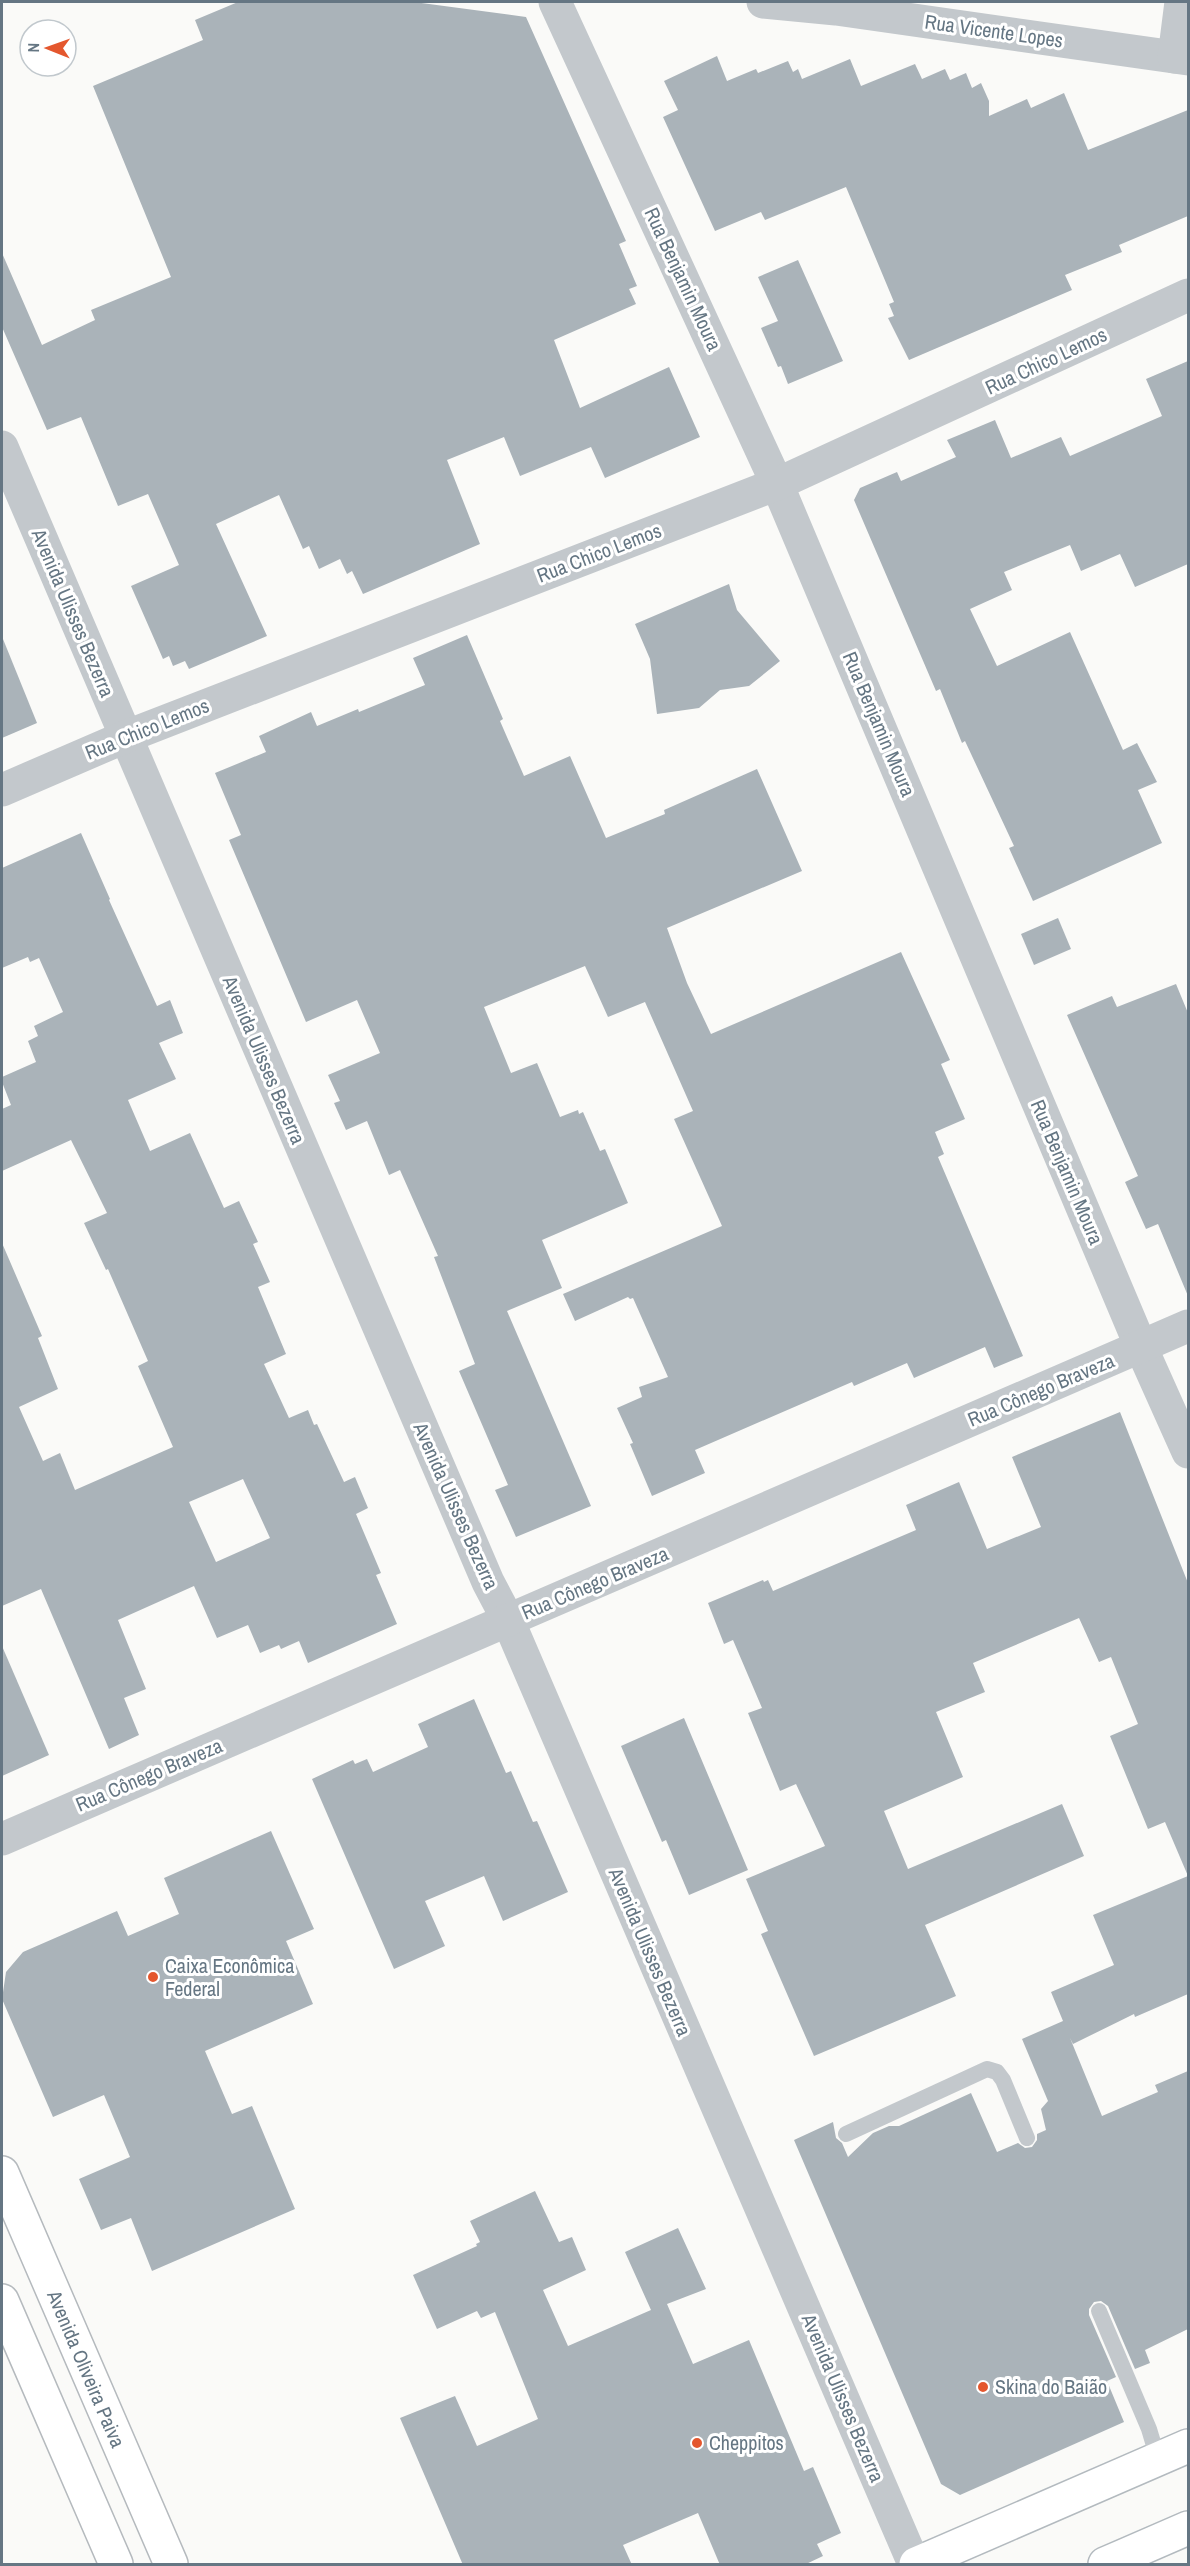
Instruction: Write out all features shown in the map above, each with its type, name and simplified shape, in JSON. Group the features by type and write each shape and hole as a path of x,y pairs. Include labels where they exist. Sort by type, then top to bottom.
{"main road":[{"name":"Avenida Oliveira Paiva","path":"2,2173 171,2565"},
{"path":"2,2301 116,2565"},
{"path":"915,2565 1188,2446"},
{"path":"1105,2565 1188,2528"}],"street":[{"name":"Rua Benjamin Moura","path":"555,2 777,484 1141,1347 1188,1452"},
{"name":"Rua Vicente Lopes","path":"763,2 836,9 1181,58"},
{"path":"1181,2 1181,58"},
{"name":"Rua Chico Lemos","path":"2,790 125,736 777,484 1188,295"},
{"name":"Avenida Ulisses Bezerra","path":"2,447 9,483 125,736 488,1582 508,1620 915,2565"},
{"name":"Rua Cônego Braveza","path":"2,1839 1188,1326"}],"lane":[{"path":"846,2134 987,2069 997,2072 1003,2080 1027,2138"},
{"path":"1099,2311 1149,2429 1158,2459"}],"building":[{"path":"238,2 414,2 526,17 626,241 619,244 637,286 629,289 636,304 554,340 580,408 669,367 700,437 605,478 591,447 520,476 504,437 447,460 480,544 363,594 352,571 347,574 340,559 319,569 309,546 303,549 279,495 216,524 267,636 189,669 185,661 173,666 169,656 163,659 131,586 179,565 148,494 118,506 81,417 47,430 2,327 2,253 42,345 95,320 91,310 171,277 93,86 203,40 195,20"},
{"path":"717,56 727,81 756,69 758,73 788,61 793,72 798,69 802,79 850,59 861,86 915,64 922,79 945,69 950,80 966,73 972,88 981,83 989,101 989,116 1027,99 1031,108 1064,93 1088,150 1188,110 1188,216 1119,245 1122,252 1065,275 1072,290 909,360 888,318 894,316 889,304 894,302 846,187 765,220 761,212 715,231 663,117 678,110 664,81"},
{"path":"798,260 843,361 788,384 761,328 778,321 758,277"},
{"path":"1188,361 1188,564 1135,587 1120,554 1081,571 1070,545 1004,572 1012,590 970,609 997,666 1070,632 1123,750 1137,743 1157,782 1138,790 1162,843 1033,901 1009,848 1014,846 965,741 962,743 940,689 936,691 854,500 860,488 897,472 901,481 956,457 947,440 995,420 1011,458 1061,437 1070,456 1162,416 1146,379"},
{"path":"729,584 737,610 780,661 749,686 720,690 699,708 657,714 650,659 635,624"},
{"path":"467,635 503,719 500,721 524,776 570,756 606,838 665,814 664,810 757,769 802,871 667,928 687,983 711,1034 901,952 950,1060 941,1064 965,1119 935,1132 944,1154 938,1157 1023,1356 994,1368 985,1347 914,1378 907,1363 854,1386 852,1382 695,1450 705,1473 652,1496 630,1444 633,1443 617,1408 642,1397 639,1387 668,1377 633,1298 628,1297 575,1321 563,1294 722,1226 674,1119 693,1111 645,1002 608,1017 585,966 484,1007 511,1073 537,1063 560,1117 578,1110 579,1114 583,1112 600,1151 605,1149 628,1203 542,1240 562,1288 507,1311 591,1506 516,1537 495,1490 508,1485 459,1371 475,1364 434,1257 438,1256 400,1170 389,1175 367,1121 346,1130 334,1103 340,1101 328,1075 380,1053 357,1000 306,1022 229,840 241,835 215,773 266,752 259,736 311,712 317,726 358,709 359,712 425,685 413,658"},
{"path":"2,640 37,723 2,738"},
{"path":"81,833 157,1006 170,1000 183,1033 159,1043 176,1079 128,1100 150,1151 190,1133 224,1208 239,1201 258,1242 253,1244 270,1282 258,1287 286,1354 264,1364 289,1418 308,1410 344,1482 355,1477 368,1508 356,1514 381,1573 376,1575 397,1624 308,1663 299,1641 281,1649 279,1645 260,1653 248,1625 217,1638 194,1586 118,1620 146,1689 124,1698 139,1735 109,1749 41,1589 2,1606 2,1243 42,1336 38,1338 58,1389 19,1407 43,1461 60,1453 75,1490 173,1447 138,1366 148,1361 108,1269 106,1270 84,1223 107,1213 71,1140 2,1171 2,1109 11,1105 2,1077 36,1062 28,1041 38,1036 34,1026 63,1012 39,958 30,962 28,957 2,968 2,868","holes":["243,1479 270,1538 216,1562 189,1502"]},
{"path":"1058,918 1071,949 1034,965 1021,934"},
{"path":"1176,984 1188,1013 1188,1296 1158,1224 1146,1229 1125,1182 1138,1176 1067,1015 1112,996 1117,1007"},
{"path":"1120,1412 1188,1583 1188,1876 1165,1822 1148,1829 1110,1736 1138,1724 1111,1657 1099,1662 1079,1618 973,1663 985,1692 936,1712 963,1777 884,1811 908,1869 1062,1804 1084,1856 925,1925 956,1996 814,2056 761,1934 768,1931 746,1879 825,1846 796,1784 780,1791 748,1713 762,1708 733,1640 724,1644 708,1603 763,1580 764,1582 768,1580 773,1591 916,1530 906,1505 959,1482 987,1549 1041,1527 1012,1457"},
{"path":"2,1646 49,1755 2,1776"},
{"path":"474,1699 506,1773 511,1771 533,1822 537,1821 568,1892 503,1921 484,1876 425,1901 445,1946 394,1969 312,1779 353,1760 355,1764 367,1759 373,1772 428,1747 418,1724"},
{"path":"684,1718 748,1870 689,1895 666,1840 662,1842 621,1746"},
{"name":"Caixa Econômica Federal","path":"271,1831 314,1929 286,1941 313,2004 205,2051 232,2114 252,2106 295,2209 152,2271 131,2218 101,2230 79,2179 130,2157 104,2095 53,2117 2,1999 6,1972 23,1952 117,1911 128,1936 179,1914 164,1878"},
{"path":"1188,1876 1188,1994 1135,2017 1134,2014 1073,2044 1070,2038 1102,2116 1158,2092 1155,2085 1188,2071 1188,2329 1145,2350 1150,2363 1135,2369 1108,2306 1101,2301 1094,2302 1089,2309 1089,2315 1116,2377 1107,2381 1124,2422 960,2495 941,2484 794,2140 833,2122 836,2138 842,2143 848,2157 873,2133 889,2126 899,2126 971,2093 997,2152 1018,2143 1025,2148 1032,2147 1037,2140 1037,2134 1046,2130 1041,2109 1048,2101 1022,2039 1063,2021 1051,1992 1114,1965 1093,1915"},
{"path":"535,2191 559,2242 572,2237 586,2270 543,2290 568,2346 651,2310 625,2252 678,2228 706,2289 667,2304 693,2364 749,2340 804,2471 813,2467 841,2533 817,2544 823,2556 804,2565 720,2565 698,2513 623,2545 632,2565 463,2565 400,2418 455,2396 477,2446 538,2419 495,2312 481,2318 477,2311 437,2329 413,2275 477,2246 476,2244 480,2242 470,2221"}],"place":[{"name":"Caixa Econômica Federal","path":"153,1977"},
{"name":"Skina do Baião","path":"983,2387"},
{"name":"Cheppitos","path":"697,2443"}]}
